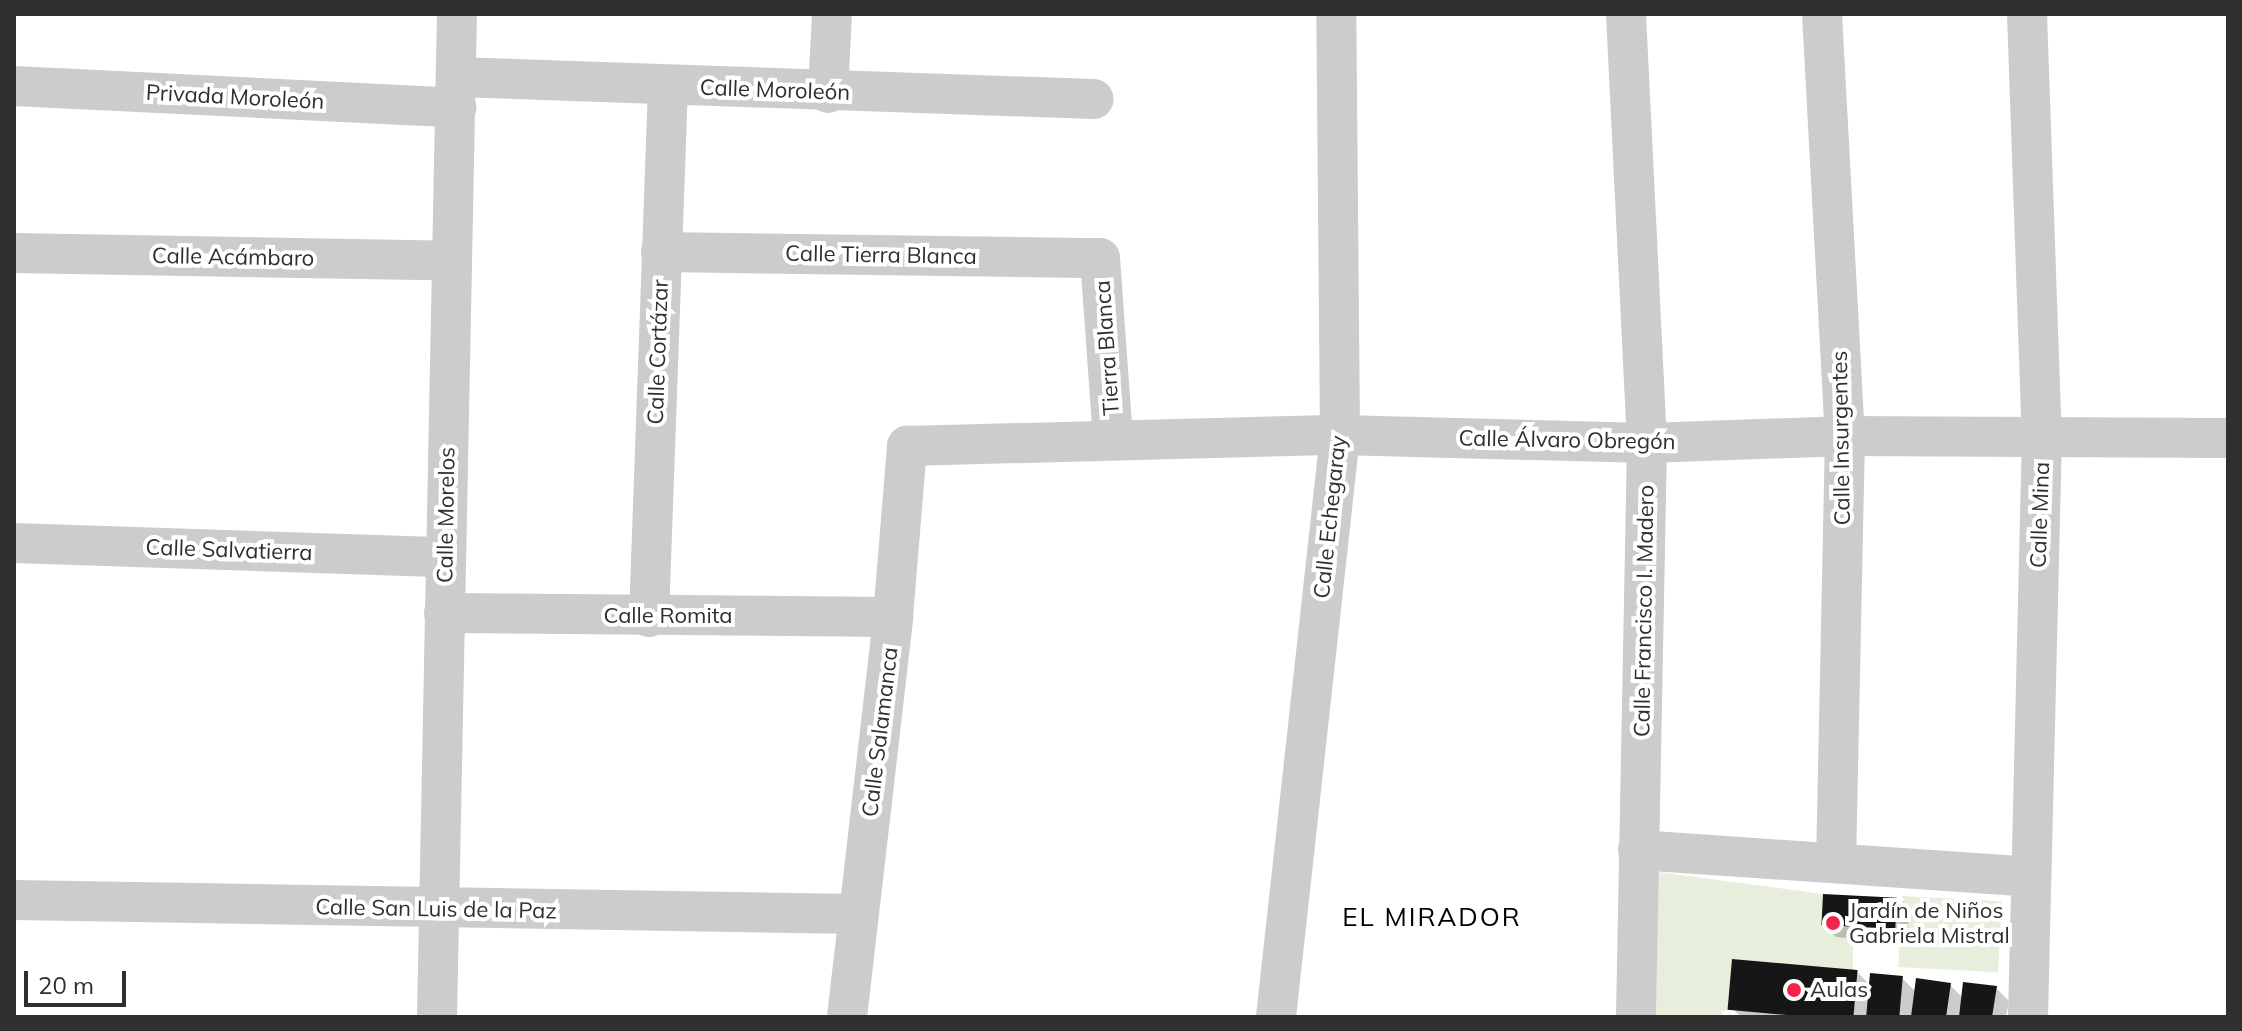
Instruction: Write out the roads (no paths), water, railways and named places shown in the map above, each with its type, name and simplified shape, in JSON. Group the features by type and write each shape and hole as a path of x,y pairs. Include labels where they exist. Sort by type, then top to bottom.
{"street":[{"name":"Calle Morelos","path":"437,1017 457,14"},
{"path":"828,93 832,14"},
{"name":"Calle Echegaray","path":"1276,1017 1340,435 1336,14"},
{"name":"Calle Francisco I. Madero","path":"1626,14 1647,443 1636,1017"},
{"name":"Calle Insurgentes","path":"1822,14 1845,436 1836,862"},
{"name":"Calle Mina","path":"2027,14 2042,435 2028,1017"},
{"name":"Privada Moroleón","path":"14,86 456,92"},
{"name":"Calle Moroleón","path":"456,92 668,87 1094,99"},
{"name":"Calle Cortázar","path":"649,617 668,87"},
{"name":"Calle Tierra Blanca","path":"661,252 1100,258"},
{"name":"Calle Acámbaro","path":"14,253 451,261"},
{"name":"Tierra Blanca","path":"1100,258 1113,439"},
{"name":"Calle Álvaro Obregón","path":"907,446 1340,435 1647,443 1845,436 2228,438"},
{"name":"Calle Salamanca","path":"847,1017 893,617 907,446"},
{"name":"Calle Salvatierra","path":"14,543 445,557"},
{"name":"Calle Romita","path":"444,613 893,617"},
{"path":"1638,850 2030,877"},
{"name":"Calle San Luis de la Paz","path":"14,900 438,911 858,914"}],"place":[{"name":"Jardín de Niños Gabriela Mistral","path":"1833,923"},
{"name":"Aulas","path":"1794,990"}],"district":[{"name":"EL MIRADOR","path":"1432,917"}]}
